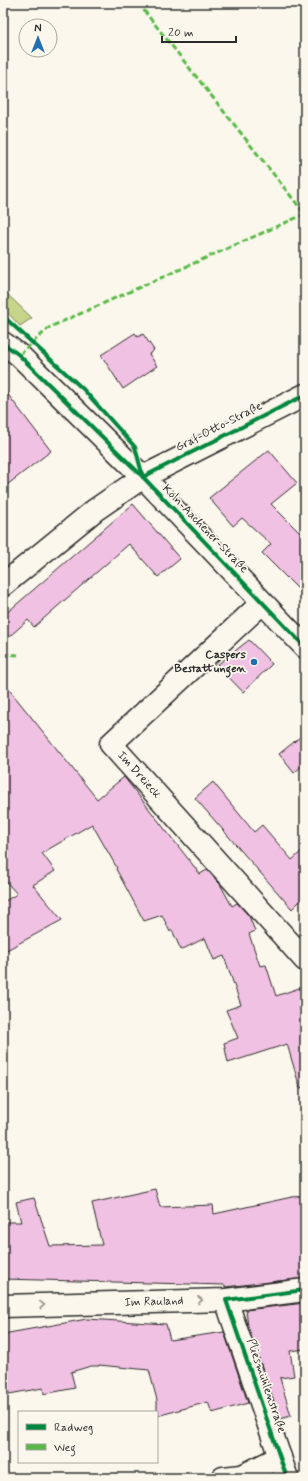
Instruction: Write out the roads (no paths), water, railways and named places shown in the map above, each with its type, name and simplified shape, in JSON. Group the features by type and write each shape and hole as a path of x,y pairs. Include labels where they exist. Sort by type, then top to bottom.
{"street":[{"name":"Köln-Aachener-Straße","path":"3,343 19,354 143,477 305,647"},
{"name":"Graf-Otto-Straße","path":"3,585 95,510 143,477 305,395"},
{"name":"Im Dreieck","path":"262,603 111,744 305,960"},
{"name":"Im Rauland","path":"3,1306 226,1300 305,1290"},
{"name":"Pliesmühlenstraße","path":"226,1300 287,1478"},
{"path":"223,1478 242,1476 280,1457"}],"place":[{"name":"Caspers Bestattungen","path":"254,662"}]}
